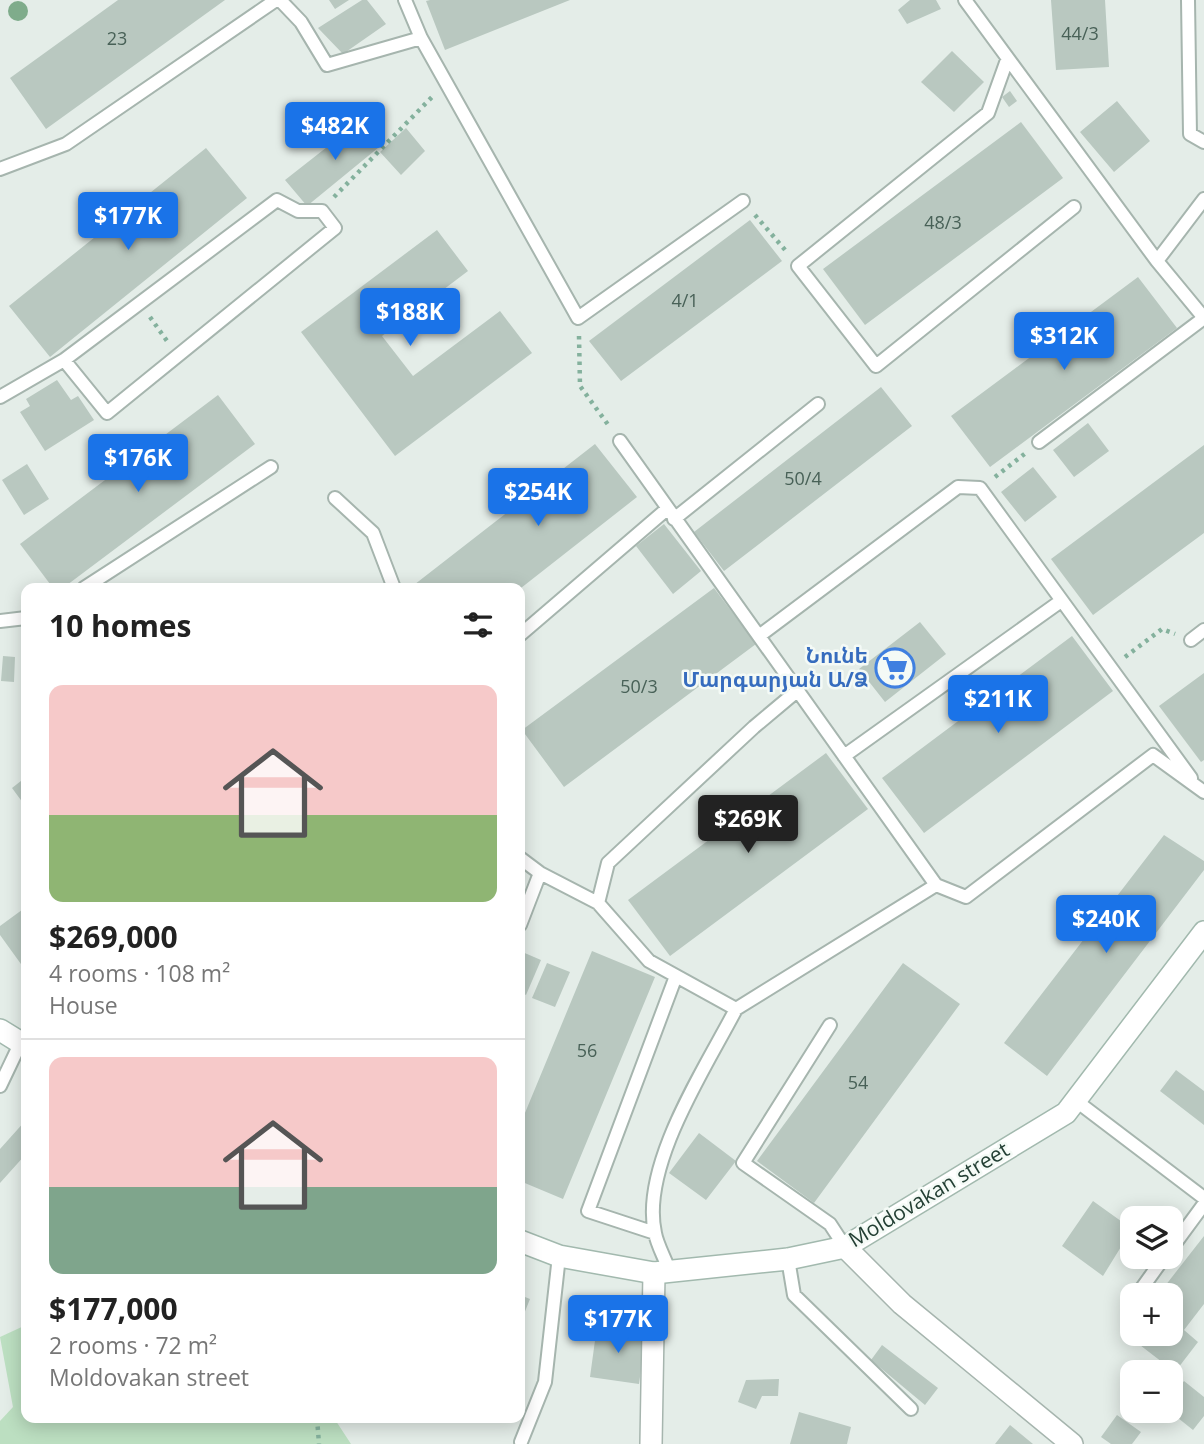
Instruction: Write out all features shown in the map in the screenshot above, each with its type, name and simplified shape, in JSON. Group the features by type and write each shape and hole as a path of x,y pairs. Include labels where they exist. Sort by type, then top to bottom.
{"street":[{"name":"Moldovakan street","path":"525,1243 559,1256 662,1273 788,1259 845,1247 1066,1113 1204,932"},
{"path":"0,1030 21,1044"},
{"path":"845,1247 902,1304 1072,1444"},
{"path":"650,1444 662,1273"}],"lane":[{"path":"0,169 66,144 278,0 301,22 327,65 421,38"},
{"path":"405,0 421,38 446,84 578,318 743,201"},
{"path":"965,0 1157,261 1204,318 1039,442"},
{"path":"1188,0 1190,134 1204,142"},
{"path":"1007,60 989,113 798,266 876,366 1074,207"},
{"path":"1157,261 1204,199"},
{"path":"0,397 64,360 277,200 298,211 322,211 335,228 107,413 64,360"},
{"path":"525,631 671,514 818,404"},
{"path":"620,441 936,886 966,897 1153,755 1202,791"},
{"path":"92,583 271,467"},
{"path":"759,636 958,487 980,488 1110,669 1202,791"},
{"path":"335,498 373,533 392,583"},
{"path":"844,756 1061,601"},
{"path":"0,621 21,619"},
{"path":"1191,640 1204,629"},
{"path":"598,903 608,863 754,727 797,691"},
{"path":"525,862 540,873 598,903 649,961 736,1009"},
{"path":"525,912 540,873"},
{"path":"662,1273 654,1233 655,1178 678,1118 736,1009 936,886"},
{"path":"654,1233 588,1211 676,976"},
{"path":"830,1025 743,1163 830,1224 845,1247"},
{"path":"0,1086 21,1049"},
{"path":"1075,1100 1204,1198"},
{"path":"1183,1233 1204,1204"},
{"path":"521,1442 545,1382 559,1256"},
{"path":"788,1259 794,1296 911,1409"}],"path":[{"path":"322,211 446,84"},
{"path":"743,201 798,266"},
{"path":"578,318 580,386 620,441"},
{"path":"980,488 1039,442"},
{"path":"1110,669 1161,629 1191,640"},
{"path":"318,1423 320,1444"}],"green space":[{"path":"21,1327 21,1423 337,1423 351,1444 0,1444 0,1421 13,1407 0,1337"}],"building":[{"path":"118,0 225,0 46,129 10,78"},
{"path":"329,0 349,0 335,9"},
{"path":"362,0 367,0 386,24 343,54 318,28"},
{"path":"570,0 445,50 426,1"},
{"path":"910,0 936,0 941,9 907,24 898,10"},
{"path":"1051,0 1105,0 1109,67 1056,70"},
{"path":"952,51 984,82 954,112 921,82"},
{"path":"1010,91 1017,101 1009,107 1002,97"},
{"path":"1117,101 1150,141 1114,172 1080,132"},
{"path":"364,118 384,143 307,206 285,180"},
{"path":"1021,122 1063,178 865,325 823,269"},
{"path":"406,128 425,151 401,175 380,152"},
{"path":"206,148 247,198 50,357 9,306"},
{"path":"750,220 782,261 621,381 589,341"},
{"path":"437,230 468,271 382,336 413,376 500,311 532,353 395,456 301,332"},
{"path":"1138,277 1177,328 990,467 951,416"},
{"path":"57,380 71,400 78,396 94,420 45,451 20,412 30,406 26,399"},
{"path":"881,387 912,426 724,571 694,532"},
{"path":"218,395 255,444 70,583 49,583 20,544"},
{"path":"1088,423 1109,451 1074,477 1053,450"},
{"path":"595,444 637,497 525,585 416,583"},
{"path":"1204,445 1204,533 1093,615 1051,559"},
{"path":"27,464 49,499 24,515 2,480"},
{"path":"1033,467 1057,497 1025,522 1001,492"},
{"path":"664,524 701,571 673,594 636,546"},
{"path":"714,588 756,644 564,787 525,734 525,728"},
{"path":"920,622 946,654 885,702 859,669"},
{"path":"1072,636 1113,691 924,833 882,778"},
{"path":"3,656 15,657 14,682 1,681"},
{"path":"1204,673 1204,760 1201,762 1159,706"},
{"path":"826,753 868,809 670,956 628,900"},
{"path":"21,781 21,800 12,788"},
{"path":"1164,835 1204,861 1204,870 1047,1076 1004,1043"},
{"path":"21,911 21,964 0,935 0,926"},
{"path":"592,951 655,977 563,1199 525,1183 525,1113"},
{"path":"525,953 541,960 525,994"},
{"path":"547,963 570,972 555,1007 532,998"},
{"path":"903,963 960,1004 814,1203 757,1161"},
{"path":"1176,1070 1204,1091 1204,1125 1160,1091"},
{"path":"21,1126 21,1160 0,1183 0,1149"},
{"path":"699,1133 736,1161 706,1200 669,1173"},
{"path":"1093,1201 1120,1220 1120,1248 1103,1276 1062,1246"},
{"path":"1204,1236 1204,1304 1184,1330 1198,1342 1183,1362 1159,1360 1141,1346 1183,1346 1183,1283 1167,1283 1178,1269 1183,1269 1183,1263"},
{"path":"525,1297 530,1299 525,1312"},
{"path":"597,1326 646,1333 639,1384 590,1377"},
{"path":"882,1345 938,1388 925,1405 871,1360"},
{"path":"779,1379 778,1396 762,1396 756,1409 738,1402 746,1380"},
{"path":"1183,1382 1204,1397 1204,1416 1193,1430 1183,1422"},
{"path":"799,1412 851,1427 847,1444 790,1444"},
{"path":"1117,1415 1120,1423 1128,1423 1141,1432 1132,1444 1111,1444 1101,1437"},
{"path":"1010,1425 1033,1444 995,1444"}],"place":[{"name":"Նունե Մարգարյան Ա/Ձ","path":"895,668"}]}
